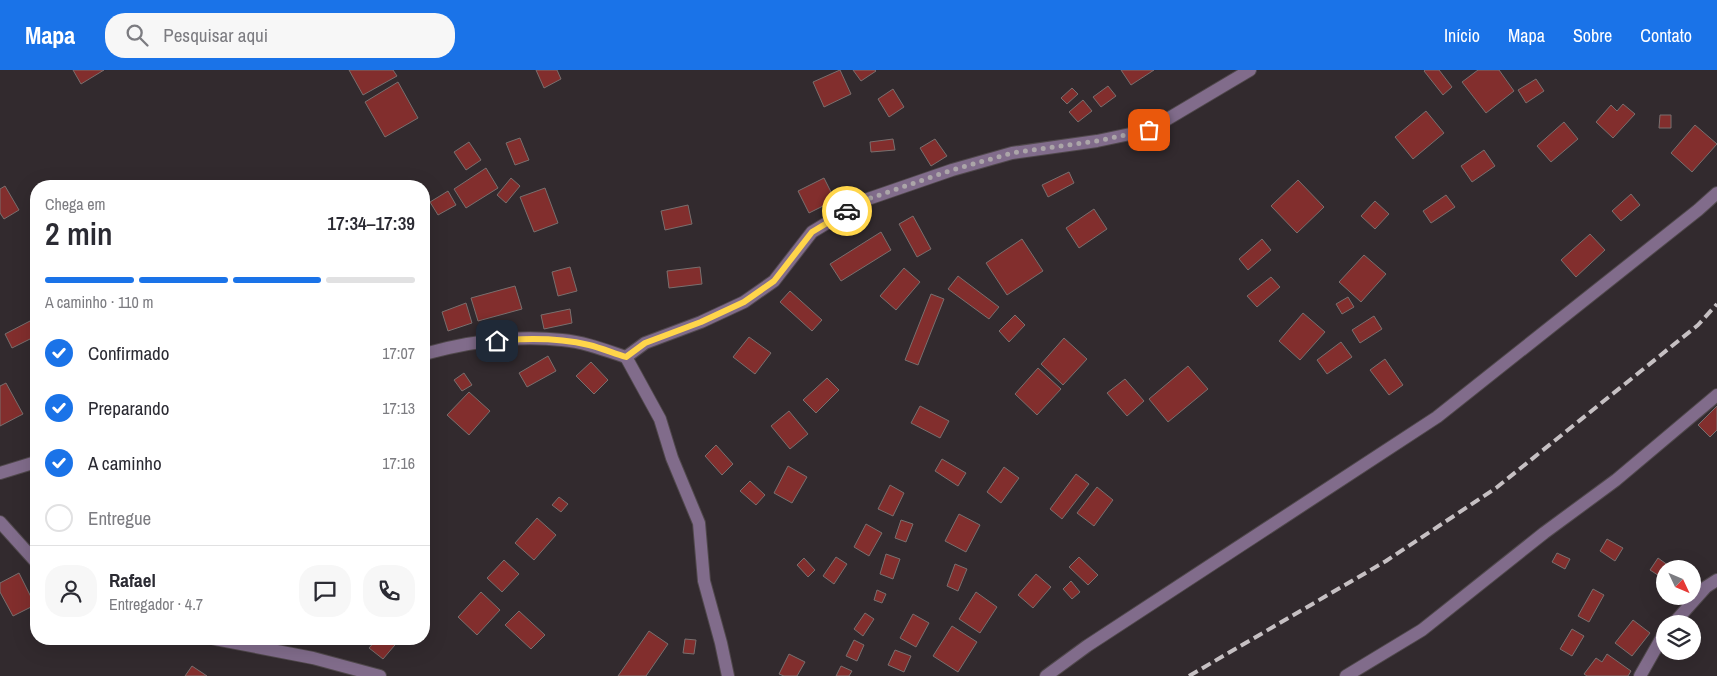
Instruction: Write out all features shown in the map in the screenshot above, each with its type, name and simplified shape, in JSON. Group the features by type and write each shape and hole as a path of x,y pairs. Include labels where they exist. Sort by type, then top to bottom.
{"street":[{"path":"626,357 645,343 701,322 744,302 774,281 812,232 865,200 952,170 1012,153 1097,141 1149,130 1250,70"},
{"path":"1046,676 1095,640 1437,417 1717,193"},
{"path":"430,352 450,347 512,339 561,340 590,345 626,357 660,419 672,458 699,523 704,581 728,676"},
{"path":"1346,676 1422,630 1544,533 1616,480 1717,395"},
{"path":"0,473 30,464"},
{"path":"0,522 30,555"},
{"path":"1681,615 1706,587 1717,580"},
{"path":"246,645 313,658 380,676"},
{"path":"1640,676 1656,648"}],"building":[{"path":"73,70 104,70 81,84"},
{"path":"349,70 393,70 397,76 363,95"},
{"path":"536,70 557,70 561,79 544,88"},
{"path":"840,70 851,94 824,107 813,82"},
{"path":"853,70 875,70 876,71 861,81"},
{"path":"1121,70 1154,70 1131,85"},
{"path":"1425,70 1439,70 1452,87 1443,95"},
{"path":"1478,70 1499,70 1514,91 1486,113 1462,82"},
{"path":"1536,79 1544,91 1526,103 1518,90"},
{"path":"398,82 418,118 385,137 365,102"},
{"path":"1108,86 1116,96 1101,107 1093,97"},
{"path":"1072,88 1078,94 1067,104 1061,98"},
{"path":"893,89 904,107 889,117 878,99"},
{"path":"1083,100 1092,111 1078,122 1069,112"},
{"path":"1623,104 1635,114 1613,138 1596,122 1611,105 1617,111"},
{"path":"1426,111 1444,133 1413,159 1395,137"},
{"path":"1660,115 1671,115 1671,128 1659,128"},
{"path":"1564,122 1578,139 1551,162 1537,146"},
{"path":"1695,125 1717,144 1692,172 1671,153"},
{"path":"520,138 529,160 515,165 506,143"},
{"path":"893,139 895,150 871,152 870,142"},
{"path":"935,139 947,156 931,166 920,148"},
{"path":"469,142 481,160 466,170 454,152"},
{"path":"1484,150 1495,166 1472,182 1461,166"},
{"path":"486,168 498,188 466,208 454,189"},
{"path":"1069,172 1074,183 1048,197 1042,185"},
{"path":"511,178 520,186 506,203 497,195"},
{"path":"824,178 835,200 809,213 798,191"},
{"path":"1298,180 1324,207 1297,233 1271,206"},
{"path":"5,186 19,210 4,219 0,213 0,189"},
{"path":"545,188 558,223 534,232 520,197"},
{"path":"448,191 456,205 438,215 430,202"},
{"path":"1631,194 1640,205 1621,221 1612,211"},
{"path":"1446,195 1455,207 1431,223 1423,211"},
{"path":"1375,201 1389,214 1375,229 1361,216"},
{"path":"688,205 692,224 665,230 661,211"},
{"path":"1094,209 1107,229 1079,248 1066,228"},
{"path":"913,216 931,249 917,257 899,224"},
{"path":"881,232 891,250 841,281 830,264"},
{"path":"1590,234 1605,250 1576,277 1561,260"},
{"path":"1022,239 1043,271 1007,295 986,263"},
{"path":"1262,239 1271,250 1248,270 1239,259"},
{"path":"1364,255 1386,274 1361,302 1339,282"},
{"path":"570,267 577,291 558,296 552,272"},
{"path":"700,267 702,284 669,288 667,271"},
{"path":"904,268 920,282 896,310 880,296"},
{"path":"958,276 999,307 989,319 948,289"},
{"path":"1271,277 1280,287 1257,307 1247,296"},
{"path":"515,286 522,309 478,321 471,298"},
{"path":"790,291 822,320 812,331 780,302"},
{"path":"931,294 944,299 918,365 905,360"},
{"path":"1348,297 1354,307 1342,314 1336,304"},
{"path":"466,303 472,323 448,331 442,312"},
{"path":"570,309 572,323 544,329 541,315"},
{"path":"1303,313 1325,332 1300,360 1279,341"},
{"path":"1015,315 1025,325 1009,342 999,331"},
{"path":"1374,316 1382,329 1360,343 1352,330"},
{"path":"30,321 30,339 12,348 5,334"},
{"path":"749,337 771,353 755,374 733,357"},
{"path":"1064,338 1087,359 1063,385 1041,364"},
{"path":"1341,342 1352,357 1327,374 1317,360"},
{"path":"548,356 556,371 527,387 519,373"},
{"path":"1385,359 1403,385 1389,395 1370,370"},
{"path":"591,362 608,380 594,394 576,376"},
{"path":"1188,366 1208,389 1168,422 1149,399"},
{"path":"1038,368 1061,389 1037,415 1015,394"},
{"path":"464,373 472,385 462,391 454,380"},
{"path":"827,378 839,390 816,413 803,400"},
{"path":"1125,379 1144,401 1127,416 1107,393"},
{"path":"6,383 23,414 0,426 0,386"},
{"path":"469,392 490,411 469,435 447,415"},
{"path":"920,406 949,421 940,438 911,423"},
{"path":"1717,406 1717,430 1710,437 1698,425"},
{"path":"789,411 808,434 790,449 771,426"},
{"path":"716,445 733,464 722,475 705,456"},
{"path":"942,459 966,473 958,486 935,471"},
{"path":"788,466 807,477 792,503 774,493"},
{"path":"1004,467 1019,478 1001,503 987,492"},
{"path":"1076,474 1089,484 1062,519 1050,509"},
{"path":"750,481 765,495 756,505 740,491"},
{"path":"890,485 904,493 893,516 878,509"},
{"path":"1097,487 1113,500 1094,526 1077,513"},
{"path":"559,497 568,504 561,512 552,505"},
{"path":"959,514 980,525 966,552 945,541"},
{"path":"537,518 556,535 534,560 515,543"},
{"path":"901,520 913,524 906,542 895,538"},
{"path":"866,524 882,533 869,556 854,547"},
{"path":"1607,539 1623,548 1615,561 1600,551"},
{"path":"1557,553 1570,559 1565,569 1552,562"},
{"path":"886,554 900,559 893,579 880,574"},
{"path":"836,557 847,564 834,584 823,576"},
{"path":"1079,557 1098,575 1088,585 1069,567"},
{"path":"804,558 815,570 808,577 797,565"},
{"path":"504,560 519,574 502,592 487,578"},
{"path":"1656,561 1656,574 1650,570"},
{"path":"955,564 967,569 958,591 947,586"},
{"path":"19,573 30,595 30,608 13,616 0,592 0,583"},
{"path":"1036,574 1051,587 1033,608 1018,595"},
{"path":"1071,581 1080,592 1072,599 1063,589"},
{"path":"1593,589 1604,595 1589,622 1578,616"},
{"path":"877,590 886,594 882,603 874,600"},
{"path":"481,592 500,610 477,635 458,617"},
{"path":"976,592 997,607 980,633 959,619"},
{"path":"519,611 545,635 531,649 505,625"},
{"path":"865,613 874,619 863,636 854,629"},
{"path":"913,614 929,623 916,647 900,638"},
{"path":"1633,620 1650,633 1632,656 1615,643"},
{"path":"952,626 977,642 958,672 933,656"},
{"path":"1572,629 1584,636 1572,656 1560,649"},
{"path":"649,631 668,644 646,676 618,676"},
{"path":"685,639 696,640 694,654 683,653"},
{"path":"854,640 864,645 857,661 846,656"},
{"path":"372,645 395,645 383,659 369,648"},
{"path":"895,650 911,656 904,672 888,665"},
{"path":"789,654 805,662 797,676 779,674"},
{"path":"1607,654 1631,671 1628,676 1587,676 1584,674 1596,658 1602,662"},
{"path":"192,666 207,676 185,676"},
{"path":"841,666 852,671 849,676 836,676"}],"railway":[{"path":"1189,676 1386,561 1496,488 1698,325 1717,304"}],"way so far":[{"path":"847,211 865,200 952,170 1012,153 1097,141 1149,130"}],"route":[{"path":"497,341 512,339 561,340 590,345 626,357 645,343 701,322 744,302 774,281 812,232 847,211"}]}
